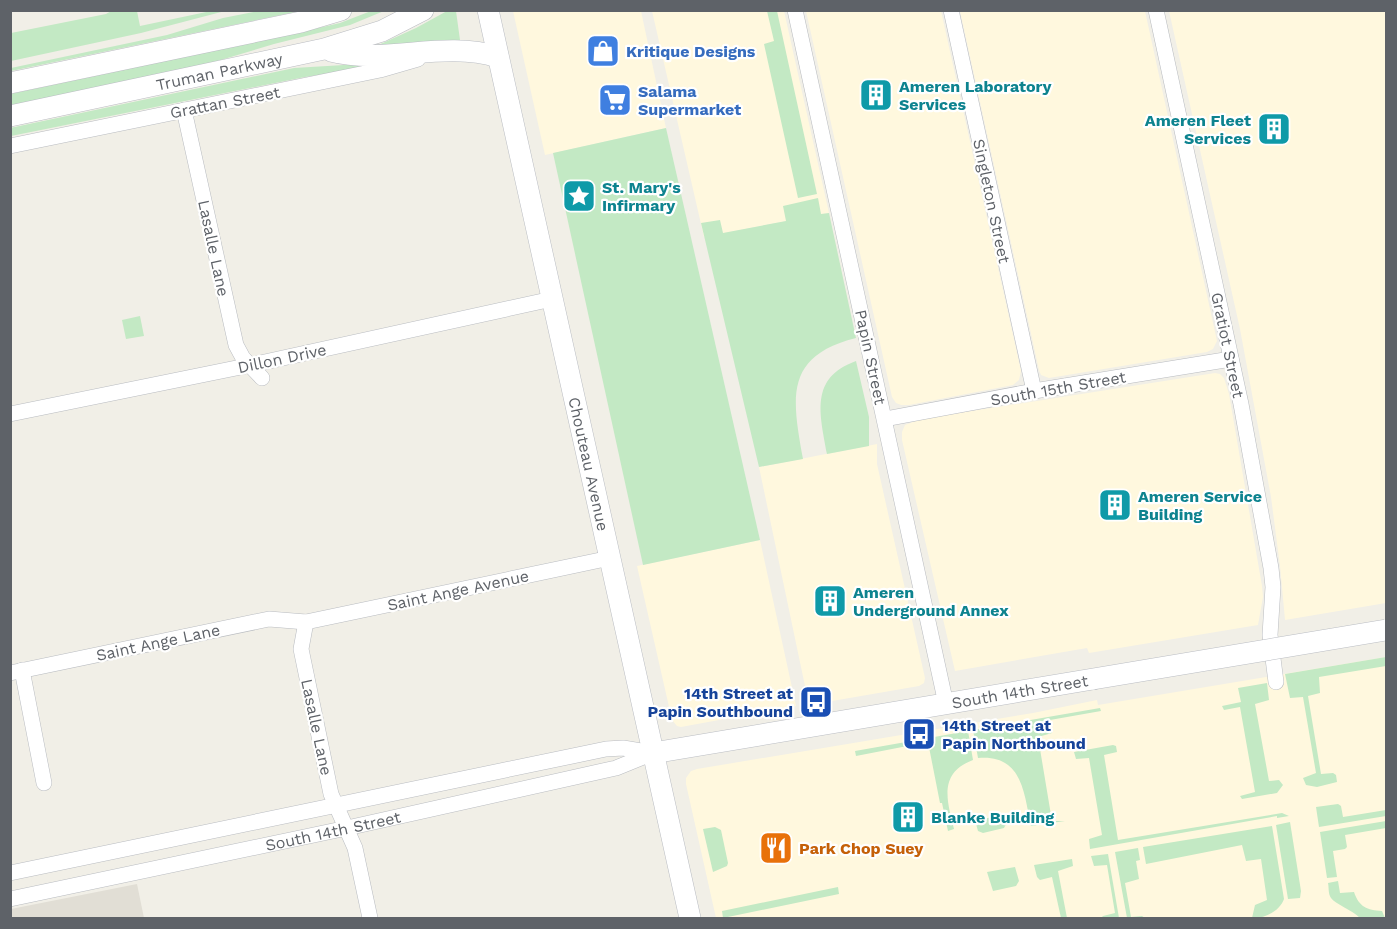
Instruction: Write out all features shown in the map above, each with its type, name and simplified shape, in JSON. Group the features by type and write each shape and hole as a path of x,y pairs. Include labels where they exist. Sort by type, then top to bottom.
{"main road":[{"name":"Truman Parkway","path":"10,83 301,22 341,10"},
{"name":"Truman Parkway","path":"10,116 324,49 382,31 423,10"},
{"name":"Chouteau Avenue","path":"488,10 690,918"},
{"path":"324,49 357,56 465,51 498,57"},
{"name":"South 14th Street","path":"653,753 1386,630"}],"street":[{"name":"Papin Street","path":"795,10 946,704"},
{"name":"Singleton Street","path":"951,10 1034,391"},
{"name":"Gratiot Street","path":"1156,10 1231,359 1271,568 1273,586 1270,635 1276,682"},
{"name":"Grattan Street","path":"10,146 380,70 437,52"},
{"name":"Lasalle Lane","path":"184,110 236,345 243,358 262,378"},
{"name":"Dillon Drive","path":"10,414 251,365 552,299"},
{"name":"South 15th Street","path":"885,419 1034,391 1231,359"},
{"name":"Saint Ange Avenue","path":"306,622 610,558"},
{"name":"Saint Ange Lane","path":"16,671 269,619 306,622"},
{"name":"Lasalle Lane","path":"306,622 301,649 331,794 355,848 370,918"},
{"path":"16,671 44,783"},
{"name":"South 14th Street","path":"10,873 606,749 622,748 653,753"},
{"name":"South 14th Street","path":"10,899 347,828 616,768 653,753"}],"shaded area":[{"path":"513,11 641,11 666,128 545,155"},
{"path":"652,11 784,11 829,213 704,237"},
{"path":"806,11 941,11 1021,371 1019,380 1013,385 909,405 896,403 892,397"},
{"path":"960,11 1145,11 1217,341 1213,349 1207,352 1049,378 1041,375"},
{"path":"1169,11 1386,11 1386,603 1285,620 1271,497 1240,329"},
{"path":"1215,373 1224,378 1229,394 1262,586 1263,597 1258,625 1089,653 1087,648 955,671 902,440 905,425 921,419"},
{"path":"877,444 877,464 925,678 924,683 919,686 809,705 759,467"},
{"path":"760,540 796,706 677,726 672,720 637,566"},
{"path":"1386,657 1386,918 716,918 686,784 686,778 691,771 1097,700 1098,705"},
{"path":"137,884 144,918 11,918 11,909"}],"green space":[{"path":"113,10 137,11 140,26 211,11 225,11 141,33 11,61 11,33 106,14"},
{"path":"263,10 300,11 11,71 11,68 167,35 223,18"},
{"path":"371,11 384,11 350,25 214,62 11,106 10,94 340,23"},
{"path":"447,11 456,11 460,40 458,44 374,47 416,28"},
{"path":"767,11 777,11 817,194 798,198 764,44 774,41"},
{"path":"377,63 378,66 305,77 11,136 10,128 294,68"},
{"path":"666,128 760,540 643,565 553,153"},
{"path":"818,198 821,214 829,213 856,338 833,346 816,356 805,368 798,382 797,417 803,459 759,467 701,223 720,220 723,233 786,221 783,206"},
{"path":"140,316 144,336 126,339 122,320"},
{"path":"856,361 869,417 869,446 827,454 821,411 824,387 841,368"},
{"path":"1386,657 1386,666 1319,677 1320,693 1308,696 1321,774 1333,773 1336,775 1337,782 1317,787 1306,785 1303,778 1316,773 1303,697 1290,698 1285,674"},
{"path":"1267,683 1269,700 1255,704 1269,781 1279,780 1283,785 1277,793 1242,799 1240,796 1255,792 1240,707 1224,710 1222,706 1241,702 1238,688"},
{"path":"1100,708 1101,711 1050,720 1052,733 1038,737 1052,821 1065,821 1031,826 1019,778 1004,762 993,758 978,758 973,730"},
{"path":"968,731 973,760 954,772 950,780 948,798 954,829 948,831 928,742 856,756 855,751"},
{"path":"1116,746 1117,752 1104,755 1118,840 1282,813 1289,816 1277,818 1277,816 1090,849 1089,839 1102,835 1089,758 1076,759 1074,752"},
{"path":"1338,804 1341,806 1343,817 1386,810 1386,816 1319,827 1316,807"},
{"path":"1001,815 1006,824 1004,828 983,833 978,831 976,824 979,820"},
{"path":"1386,821 1386,828 1345,835 1347,847 1333,851 1337,877 1327,878 1320,832"},
{"path":"1290,822 1301,891 1300,898 1288,899 1276,825"},
{"path":"1272,826 1284,899 1275,911 1262,917 1252,918 1255,905 1267,900 1261,859 1246,861 1242,845 1146,864 1143,847"},
{"path":"715,827 721,830 728,863 727,866 713,872 703,829"},
{"path":"1138,848 1140,860 1136,861 1139,879 1125,883 1131,917 1145,918 1127,918 1115,852"},
{"path":"1108,854 1119,918 1101,918 1115,913 1107,865 1094,866 1091,856"},
{"path":"1072,859 1073,866 1058,871 1067,918 1061,918 1052,877 1040,880 1034,865"},
{"path":"1015,867 1019,881 1016,886 993,891 987,872"},
{"path":"1338,881 1340,893 1354,892 1361,904 1368,909 1382,911 1385,918 1360,918 1333,900 1329,895 1328,883"},
{"path":"838,887 839,894 723,918 722,911"}],"place":[{"name":"Kritique Designs","path":"603,51"},
{"name":"Ameren Laboratory Services","path":"876,95"},
{"name":"Salama Supermarket","path":"615,100"},
{"name":"Ameren Fleet Services","path":"1274,129"},
{"name":"St. Mary's Infirmary","path":"579,196"},
{"name":"Ameren Service Building","path":"1115,505"},
{"name":"Ameren Underground Annex","path":"830,601"},
{"name":"14th Street at Papin Southbound","path":"816,702"},
{"name":"14th Street at Papin Northbound","path":"919,734"},
{"name":"Blanke Building","path":"908,817"},
{"name":"Park Chop Suey","path":"776,848"}]}
